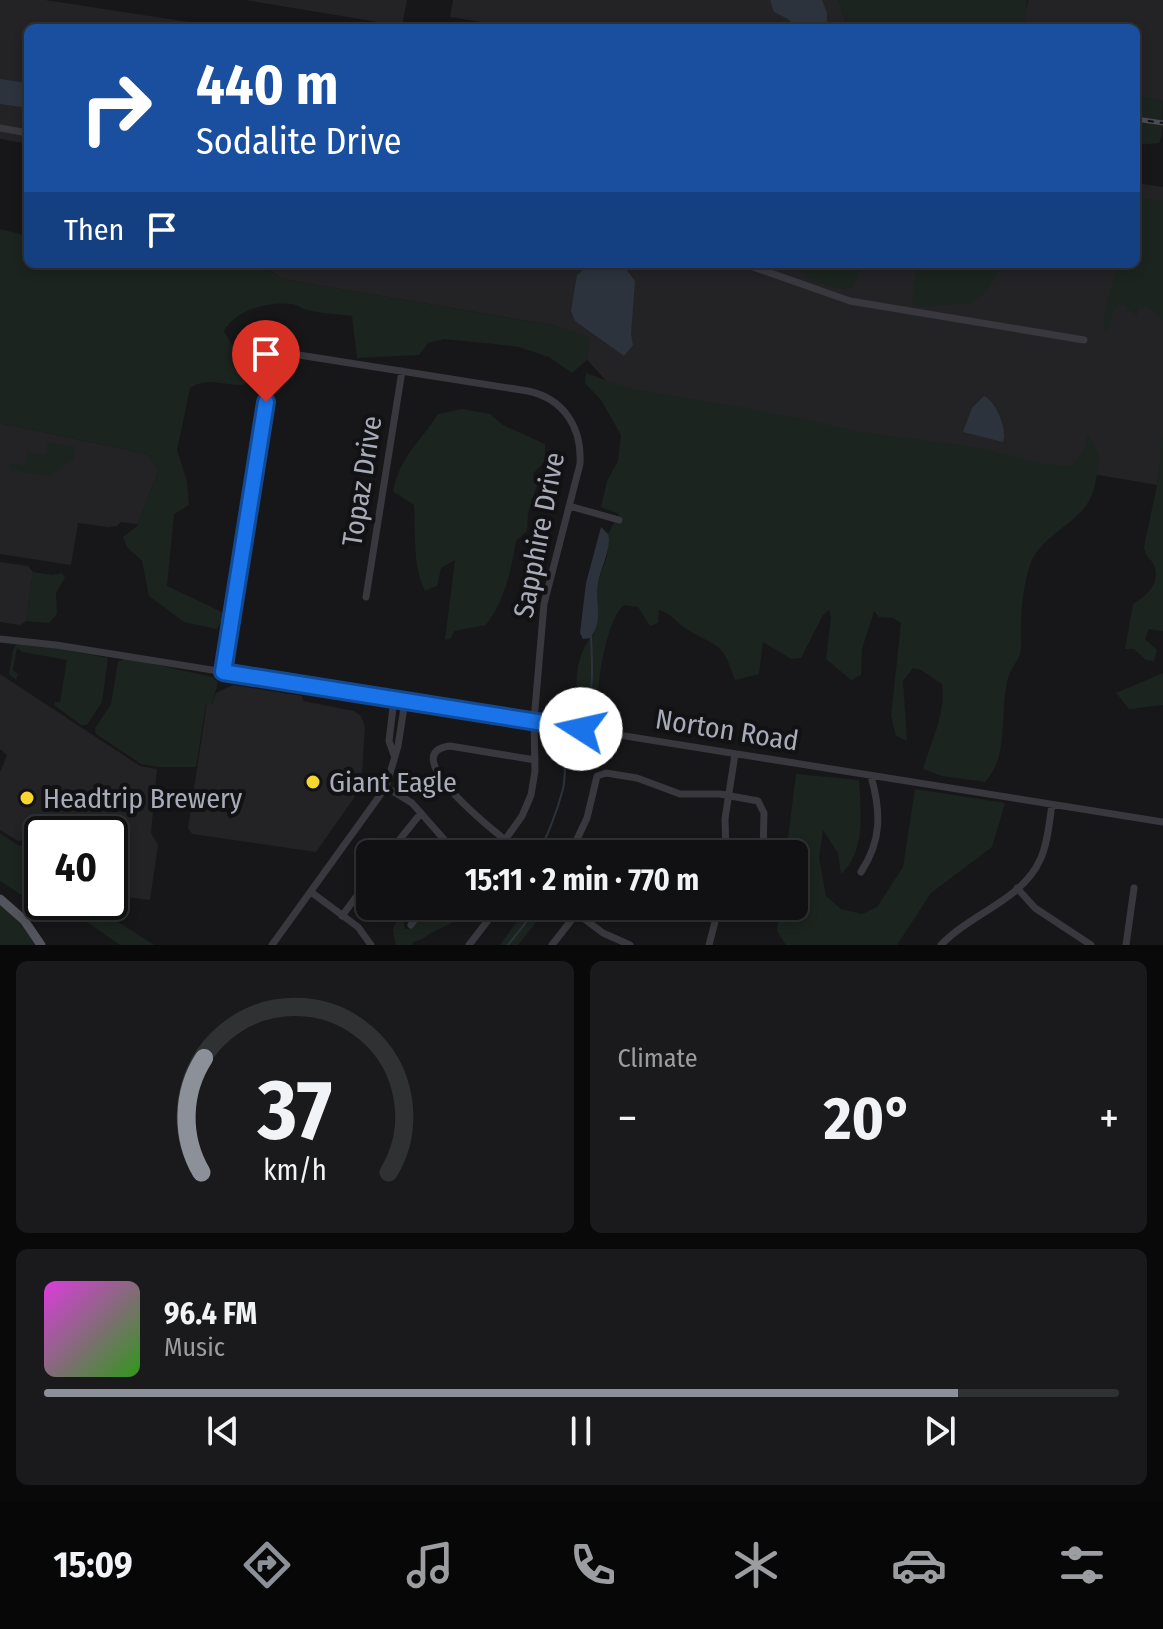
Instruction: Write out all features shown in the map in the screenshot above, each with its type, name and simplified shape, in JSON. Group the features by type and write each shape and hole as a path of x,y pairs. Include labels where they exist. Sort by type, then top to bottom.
{"main road":[{"path":"0,899 24,920 41,945"}],"street":[{"path":"0,128 24,132"},
{"path":"756,268 850,301 1084,340"},
{"name":"Sapphire Drive","path":"223,672 273,361 284,354 542,394 555,402 573,422 580,447 580,464 544,604 534,721 535,760 527,806 504,839"},
{"name":"Topaz Drive","path":"366,597 402,371"},
{"path":"569,506 619,520"},
{"name":"Norton Road","path":"0,639 1163,822"},
{"path":"394,699 389,741 394,755"},
{"path":"275,944 386,787 398,746 405,701"},
{"path":"504,839 464,804 437,774 434,767 436,754 441,748 450,746 535,760"},
{"path":"726,840 725,819 735,754"},
{"path":"577,840 587,818 595,779 600,774 609,773 648,781 680,794 752,798 761,803 764,813 763,840"},
{"path":"861,872 873,851 879,827 880,812 871,776"},
{"path":"386,787 407,799 445,840"},
{"path":"941,945 1031,875 1040,859 1052,805"},
{"path":"399,840 421,813"},
{"path":"1017,888 1035,908 1091,945"},
{"path":"1126,945 1134,888"},
{"path":"311,892 361,930 371,945"},
{"path":"342,916 356,897"},
{"path":"411,925 414,920"},
{"path":"469,945 488,920"},
{"path":"552,945 572,920"},
{"path":"586,920 603,933 630,945"},
{"path":"716,920 710,943 720,945"}],"shaded area":[{"path":"0,0 45,0 202,24 24,24 24,143 0,139"},
{"path":"245,0 407,0 402,24"},
{"path":"453,0 838,0 847,24 495,24 450,17"},
{"path":"770,0 822,0 827,24 793,24 774,12"},
{"path":"838,0 1027,0 1025,24 847,24"},
{"path":"1028,0 1163,0 1163,101 1140,97 1140,24 1024,24"},
{"path":"0,79 24,82 24,107 0,104"},
{"path":"1140,96 1163,101 1159,143 1140,145"},
{"path":"1140,184 1163,187 1163,446 1157,485 616,392 557,326 282,279 266,268 1140,268"},
{"path":"1140,198 1163,201 1163,320 1147,306 1138,308 1137,316 1123,304 1114,308 1109,328 1104,331 1116,268 1140,268"},
{"path":"0,229 24,235 24,268 266,268 282,279 557,326 590,337 587,360 572,373 549,357 519,347 444,339 428,343 419,355 357,358 352,316 319,312 293,304 253,308 236,318 224,331 250,378 243,385 210,382 190,388 177,450 187,481 189,505 174,514 167,586 226,614 217,629 184,622 149,596 142,561 127,547 123,537 137,526 159,469 147,454 0,423"},
{"path":"585,268 625,268 635,281 633,345 624,356 575,321 571,311 577,275"},
{"path":"863,268 851,289 829,286 797,269"},
{"path":"916,268 1002,268 986,291 971,303 922,307 912,302"},
{"path":"586,373 624,387 850,430 988,450 1051,465 1072,465 1083,451 1088,435 1100,457 1094,489 1084,508 1043,544 1031,562 1022,604 1021,651 1006,688 998,758 985,782 942,776 923,769 940,717 943,695 942,684 921,670 913,668 903,681 907,741 896,736 891,716 901,623 893,618 879,617 874,611 862,649 861,675 851,680 826,659 831,617 829,610 823,615 801,658 791,659 763,642 759,674 735,680 718,646 659,610 658,623 650,626 638,607 624,605 617,613 607,638 596,709 590,717 581,713 577,671 583,651 594,633 597,585 607,556 608,534 619,514 601,507 607,481 618,461 621,435 601,400 585,383"},
{"path":"984,396 1000,416 1003,442 963,432 972,408"},
{"path":"462,409 490,414 503,425 545,444 545,461 533,474 537,485 528,513 527,531 516,541 506,585 493,615 486,625 454,631 451,638 445,640 455,560 441,568 437,586 425,591 416,560 414,505 393,491 406,458 438,414"},
{"path":"0,423 147,454 159,469 138,524 121,522 108,527 78,523 71,565 0,554"},
{"path":"1163,433 1163,631 1149,629 1145,639 1157,650 1154,661 1146,660 1134,649 1125,649 1133,604 1147,593 1156,578 1154,565 1144,547 1157,485"},
{"path":"47,442 76,447 74,459 49,476 12,470 9,463 25,466 27,452 45,455"},
{"path":"601,527 609,540 597,590 598,618 590,638 583,639 580,633 586,583"},
{"path":"0,562 28,566 33,572 26,621 20,625 0,622"},
{"path":"33,572 62,573 65,577 56,593 57,614 49,623 26,621"},
{"path":"17,644 33,644 108,658 102,702 87,725 81,725 54,705 60,702 67,660 22,652 17,648 13,670 18,674 16,680 9,674"},
{"path":"126,658 212,677 218,682 212,704 206,704 196,767 141,764 96,734 95,728 111,704 118,662"},
{"path":"1163,673 1163,705 1129,709 1116,693"},
{"path":"0,674 140,766 157,769 151,833 158,845 150,900 128,897 128,816 24,816 24,841 18,841 0,830 0,772 7,755 0,749"},
{"path":"233,685 302,696 303,701 354,711 361,716 365,727 361,788 316,852 192,834 188,828 207,703 212,704 216,693"},
{"path":"796,774 859,780 860,830 855,854 841,874 838,853 823,830 819,857 826,896 841,909 862,914 877,907 903,867 915,789 1005,803 992,847 931,893 897,945 786,945 777,931 778,920 808,920 808,840 788,840"},
{"path":"0,833 19,846 24,845 24,896 0,881"},
{"path":"0,905 16,917 37,945 0,945"},
{"path":"84,920 115,920 154,945 120,945"},
{"path":"400,920 403,920 405,929 414,928 418,920 456,920 412,945 396,945 393,933"},
{"path":"518,920 538,920 518,945 500,945"}],"waterway":[{"path":"579,724 591,693 591,636"},
{"path":"544,840 561,797 567,746 573,733"},
{"path":"508,945 527,920"}],"railway":[{"path":"1140,120 1163,123"}],"place":[{"name":"Giant Eagle","path":"313,782"},
{"name":"Headtrip Brewery","path":"27,798"}],"route":[{"path":"266,402 223,672 581,729"}]}
